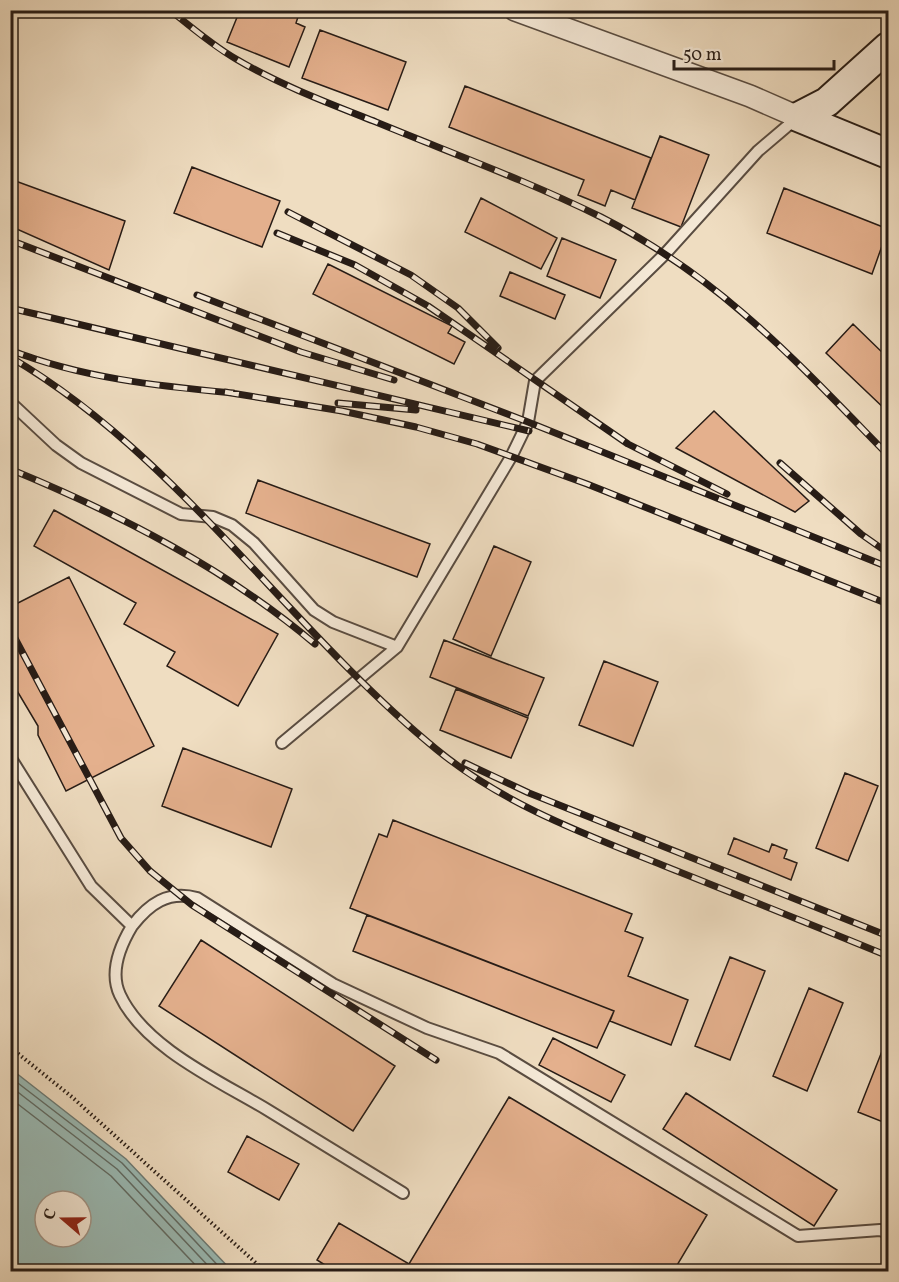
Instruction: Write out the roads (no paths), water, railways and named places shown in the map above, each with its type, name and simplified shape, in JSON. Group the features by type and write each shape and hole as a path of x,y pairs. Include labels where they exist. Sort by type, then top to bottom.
{"street":[{"path":"515,10 750,96 888,154"},
{"path":"798,117 827,102 888,47"}],"lane":[{"path":"282,743 397,647 511,457 528,423 535,381 665,254 758,151 798,117"},
{"path":"10,402 56,445 81,463 181,514 213,517 232,525 254,543 314,610 333,622 397,647"},
{"path":"10,756 91,886 132,926"},
{"path":"403,1193 190,1063 154,1037 128,1008 119,994 115,978 120,947 132,926 153,903 178,895 197,898 333,984 427,1028 499,1053 798,1236 880,1230 888,1233"}],"water":[{"path":"11,1069 126,1159 232,1271 11,1271"}],"railway":[{"path":"170,10 219,48 270,77 322,101 546,191 601,217 644,241 684,267 755,324 888,455"},
{"path":"288,212 411,275 458,308 498,348"},
{"path":"277,233 355,265 428,306 628,444 727,494"},
{"path":"10,240 301,352 394,380"},
{"path":"197,295 528,422 888,567"},
{"path":"10,308 529,431"},
{"path":"10,350 37,360 92,374 148,384 233,393"},
{"path":"10,357 70,397 126,442 179,492 382,701 436,749 488,786 573,829 888,956"},
{"path":"225,392 342,411 416,427 477,444 587,484 888,604"},
{"path":"338,403 416,410"},
{"path":"780,463 861,534 888,553"},
{"path":"10,469 51,486 170,545 245,591 315,644"},
{"path":"10,629 121,838 150,871 192,905 436,1060"},
{"path":"465,763 529,793 888,936"}]}
